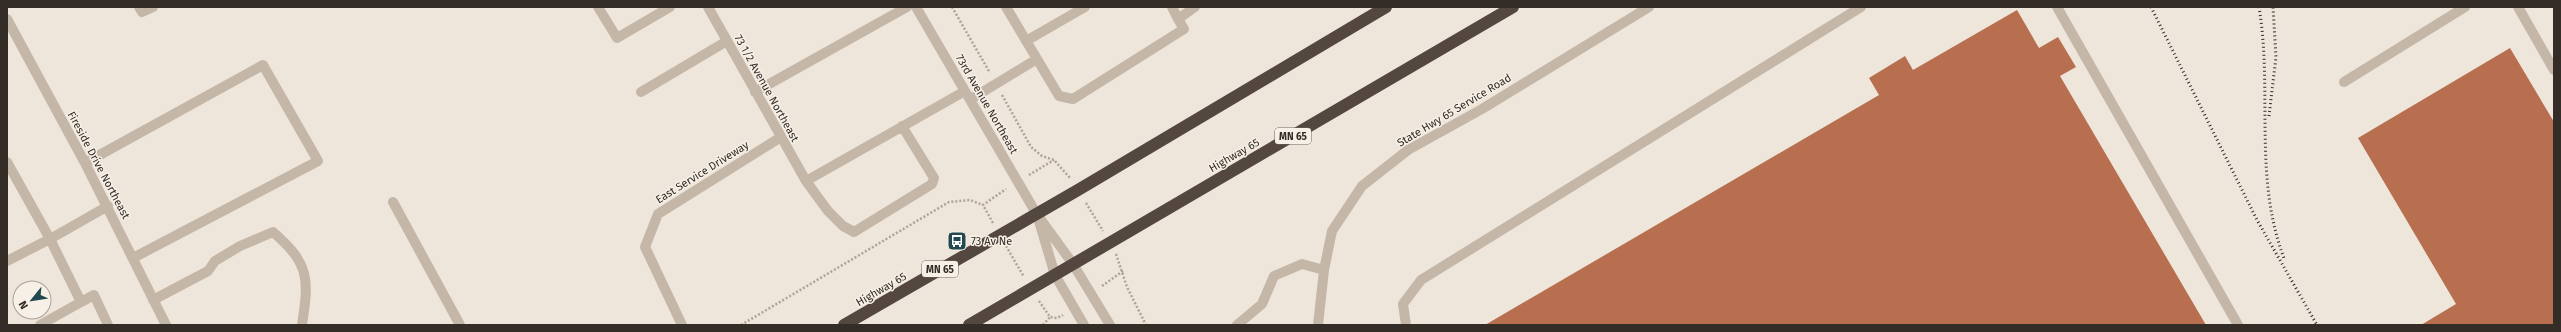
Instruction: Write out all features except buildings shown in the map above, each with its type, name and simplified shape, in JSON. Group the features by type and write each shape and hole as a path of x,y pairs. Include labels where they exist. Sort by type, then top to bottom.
{"highway":[{"name":"Highway 65","path":"844,325 1078,190 1386,7"},
{"name":"Highway 65","path":"969,325 1513,7"}],"street":[{"path":"140,10 153,7"},
{"path":"598,7 616,38 670,7"},
{"name":"73 1/2 Avenue Northeast","path":"708,7 806,181 828,211 843,226 854,232 932,184 934,178 902,126"},
{"path":"756,92 907,7"},
{"name":"73rd Avenue Northeast","path":"916,7 1036,213 1073,264 1110,325"},
{"path":"1006,7 1059,96 1073,99 1184,28 1172,7"},
{"path":"1026,40 1085,7"},
{"path":"1178,19 1195,7"},
{"name":"State Hwy 65 Service Road","path":"1318,325 1324,270 1332,231 1362,186 1408,150 1482,108 1649,7"},
{"path":"1406,325 1403,304 1421,280 1861,7"},
{"path":"2057,7 2238,325"},
{"path":"2344,82 2465,7"},
{"path":"2518,7 2554,70"},
{"name":"Fireside Drive Northeast","path":"7,19 108,206 166,325"},
{"path":"641,92 727,41"},
{"path":"806,181 902,126 968,95 996,84 1037,59"},
{"path":"85,163 263,65 318,161 133,258"},
{"name":"East Service Driveway","path":"682,325 645,247 658,214 781,137"},
{"path":"7,162 50,239 80,302"},
{"path":"393,202 460,325"},
{"path":"7,261 50,239 108,206"},
{"name":"73rd Avenue Northeast","path":"1036,213 1055,275 1084,325"},
{"path":"153,300 208,271 216,261 240,246 273,232 288,246 302,266 307,288 302,325"},
{"path":"1237,325 1262,304 1274,276 1302,264 1324,270"},
{"path":"40,325 94,295 108,325"}],"path":[{"path":"952,7 1031,147 1042,156 1054,160 1068,173 1120,261 1127,287 1146,325"},
{"path":"741,325 949,202 970,200 983,205"},
{"path":"1043,325 1050,317"}],"railway":[{"path":"2151,7 2257,220 2317,325"},
{"path":"2259,7 2263,39 2266,165 2269,196 2275,227 2284,258"},
{"path":"2269,116 2276,57 2273,7"}],"place":[{"name":"73 Av Ne","path":"957,241"}]}
